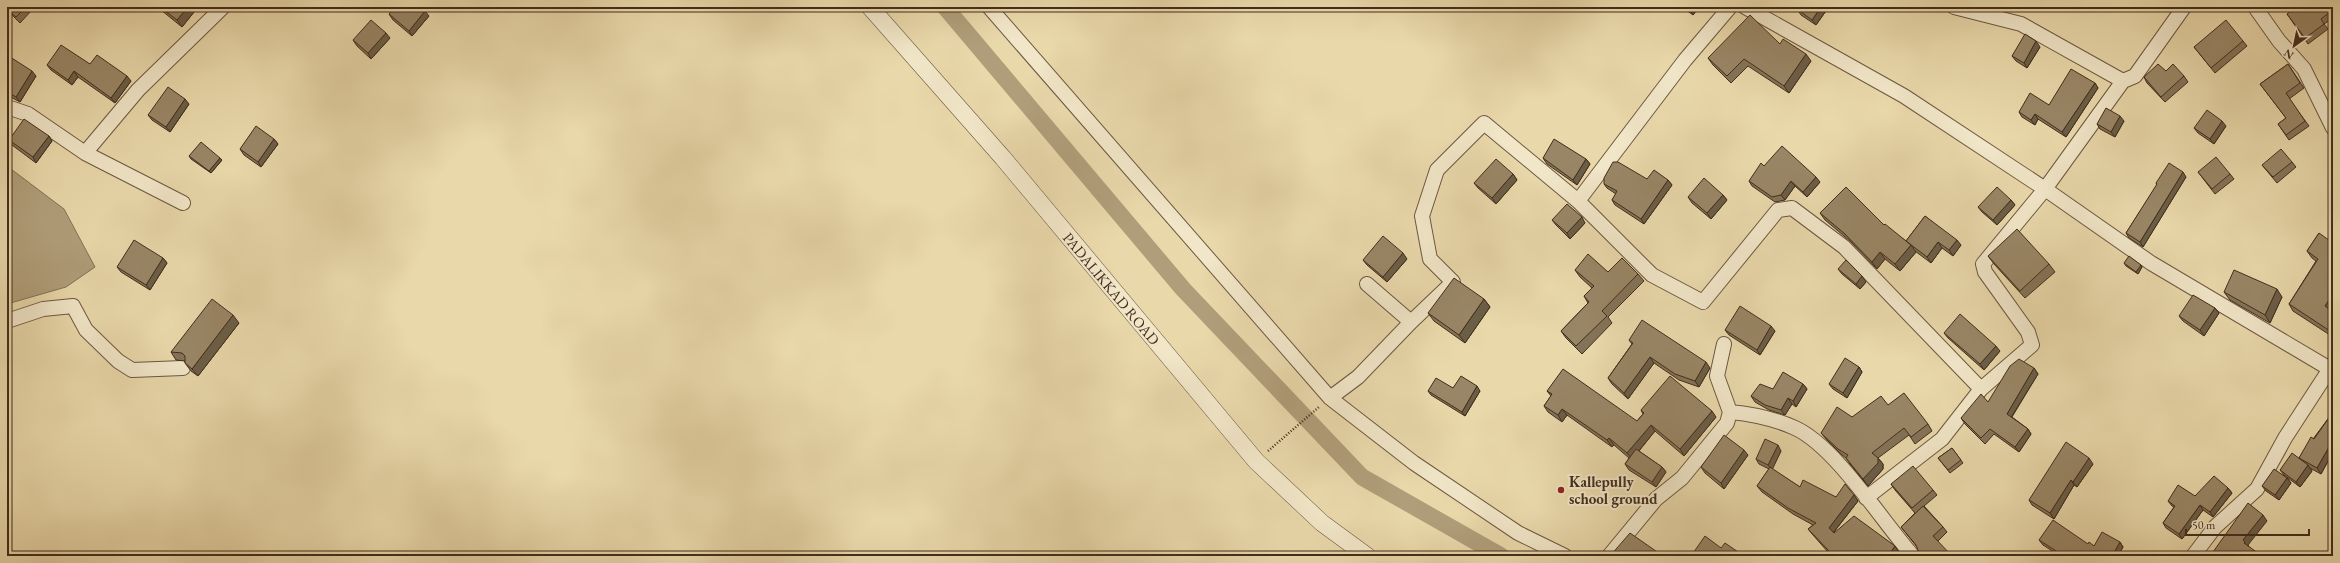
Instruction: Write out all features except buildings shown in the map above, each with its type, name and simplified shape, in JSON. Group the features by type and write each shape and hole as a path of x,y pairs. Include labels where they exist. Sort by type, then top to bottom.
{"street":[{"path":"85,153 138,90 223,7"},
{"name":"PADALIKKAD ROAD","path":"870,7 1003,158 1256,461 1322,523 1367,556"},
{"path":"989,7 1330,398 1414,463 1518,533 1565,556"},
{"path":"1578,201 1685,60 1730,7"},
{"path":"1745,7 1904,96 2046,189 2151,263 2331,367 2285,438 2257,488 2215,527 2193,556"},
{"path":"1954,7 2021,24 2123,81"},
{"path":"1866,498 1942,439 1981,389 2032,345 2028,332 1985,272 1983,264 2046,189 2123,81 2135,76 2184,7"},
{"path":"2255,7 2279,41 2304,69 2333,128"},
{"path":"7,107 28,114 85,153 183,203"},
{"path":"1330,398 1358,378 1411,322 1453,282 1430,259 1422,216 1437,170 1484,123 1578,201 1652,274 1703,302 1778,210 1792,208 1844,246 1981,389"},
{"path":"1367,284 1411,322"},
{"path":"7,321 43,309 74,306 86,330 118,361 132,370 183,368"},
{"path":"1609,556 1656,499 1682,478 1727,423 1730,412 1717,376 1724,344"},
{"path":"1730,412 1768,418 1796,428 1818,443 1866,498 1913,556"}],"path":[{"path":"1256,461 1330,398"}],"shaded area":[{"path":"7,166 64,209 95,267 66,287 7,304"}],"waterway":[{"path":"945,7 1183,289 1362,477 1501,556"}],"place":[{"name":"Kallepully school ground","path":"1561,490"}]}
